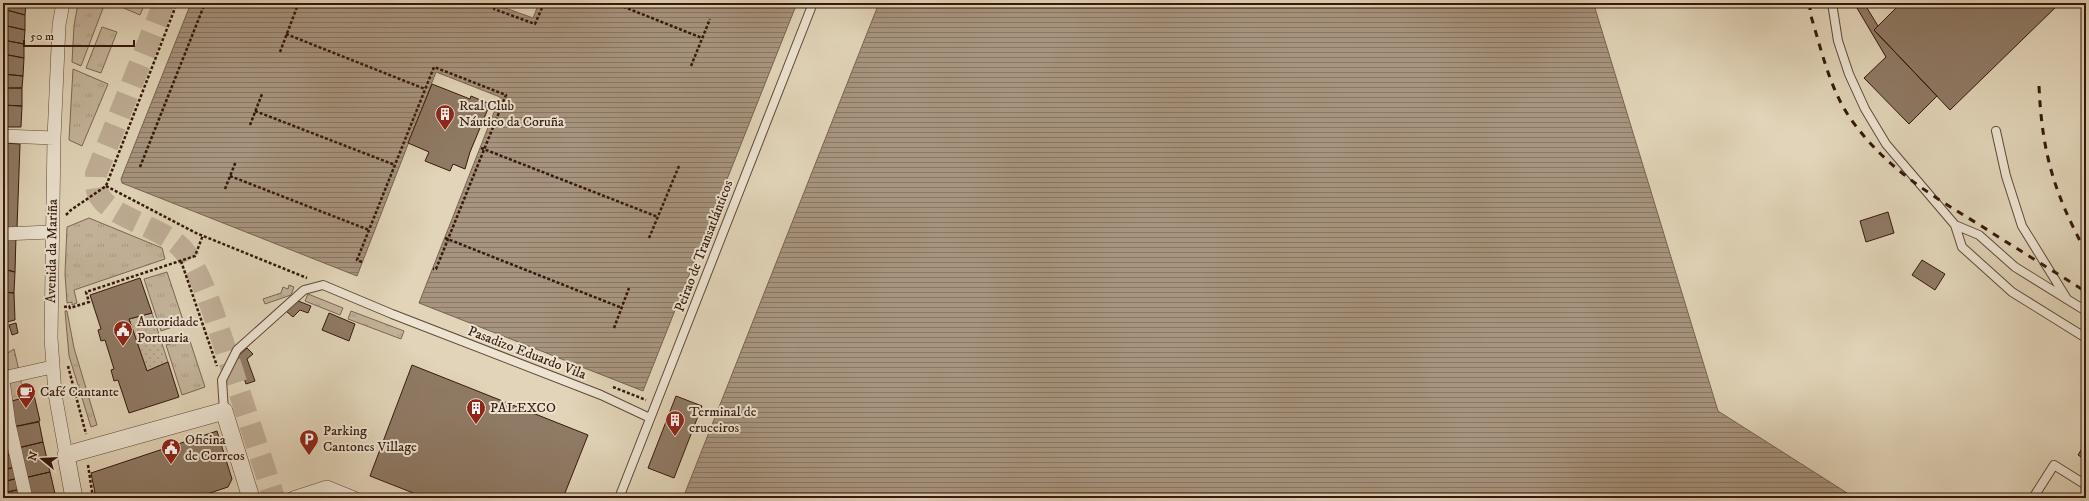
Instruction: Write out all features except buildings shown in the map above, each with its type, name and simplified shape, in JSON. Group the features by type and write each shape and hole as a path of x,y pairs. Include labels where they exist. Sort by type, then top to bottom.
{"street":[{"name":"Avenida da Mariña","path":"63,3 59,25 54,138 52,367 74,498"},
{"path":"3,136 54,138"},
{"path":"3,234 52,232"},
{"path":"26,498 9,424 3,379 52,367"},
{"path":"66,455 224,411 251,498"},
{"path":"293,498 326,487 354,498"}],"lane":[{"name":"Peirao de Transatlánticos","path":"619,498 812,3"},
{"path":"1832,3 1838,41 1849,74 1865,109 1886,144 1955,225 1962,247 2012,292 2086,338"},
{"path":"1996,131 2006,176 2022,226 2067,299"},
{"path":"1955,225 1979,235 2015,267 2086,311"},
{"path":"224,411 222,380 237,350 304,290 323,285"},
{"name":"Pasadizo Eduardo Vila","path":"323,285 392,314 601,395 650,418"},
{"path":"2034,498 2054,465 2086,485"}],"path":[{"path":"62,219 71,210 106,186 177,3"},
{"path":"140,166 205,3"},
{"path":"497,3 494,9 535,24 544,3"},
{"path":"614,3 702,38"},
{"path":"280,52 297,7"},
{"path":"691,66 710,19"},
{"path":"286,34 425,88"},
{"path":"362,262 357,260 434,66 506,95 436,269 433,269"},
{"path":"250,125 262,94"},
{"path":"255,110 395,165"},
{"path":"480,148 658,217"},
{"path":"224,189 236,161"},
{"path":"649,238 679,166"},
{"path":"230,176 369,230"},
{"path":"106,186 203,235 323,285"},
{"path":"61,308 69,306 70,308 89,302 86,292 195,256 203,235"},
{"path":"447,239 622,308"},
{"path":"180,261 222,380"},
{"path":"614,328 629,288"},
{"path":"61,302 62,312"},
{"path":"67,364 83,422"},
{"path":"606,384 656,404"},
{"path":"89,449 88,473 93,498"}],"green space":[{"path":"78,3 105,3 81,66 72,62 74,26"},
{"path":"121,3 145,3 140,15 119,6"},
{"path":"102,27 117,32 101,73 86,68"},
{"path":"73,69 108,84 82,146 69,140"},
{"path":"89,218 162,248 165,259 74,290 77,303 72,305 72,302 67,303 65,274 67,227"},
{"path":"167,272 184,323 161,331 144,279"},
{"path":"289,285 294,287 291,295 265,304 263,299 281,293 283,287 288,289"},
{"path":"308,294 343,308 340,315 305,301"},
{"path":"65,311 67,311 74,348 97,425 91,427 69,356"},
{"path":"351,311 404,331 401,339 348,319"},
{"path":"152,313 168,362 147,371 129,319"},
{"path":"189,338 205,387 182,395 166,345"},
{"path":"14,349 19,371 4,368 3,356"},
{"path":"20,377 25,399 10,402 9,384"}],"shaded area":[{"path":"191,3 501,3 500,6 533,18 539,3 797,3 643,391 419,303 500,97 436,72 357,276 122,183 121,179"},
{"path":"879,3 1596,3 1594,5 1718,411 1855,498 683,498"}],"tunnel":[{"path":"164,3 96,174 98,194 107,205 116,211 176,243 184,251 198,274 215,316 274,498"}],"railway":[{"path":"1810,3 1810,13 1826,67 1836,93 1850,118 1879,152 1910,180 1945,204 2086,292"},
{"path":"2039,86 2043,132 2052,172 2066,211 2086,252"}],"place":[{"name":"Real Club Náutico da Coruña","path":"445,131"},
{"name":"Autoridade Portuaria","path":"123,347"},
{"name":"Café Cantante","path":"26,409"},
{"name":"PALEXCO","path":"476,425"},
{"name":"Terminal de cruceiros","path":"675,437"},
{"name":"Parking Cantones Village","path":"309,456"},
{"name":"Oficina de Correos","path":"171,465"}]}
